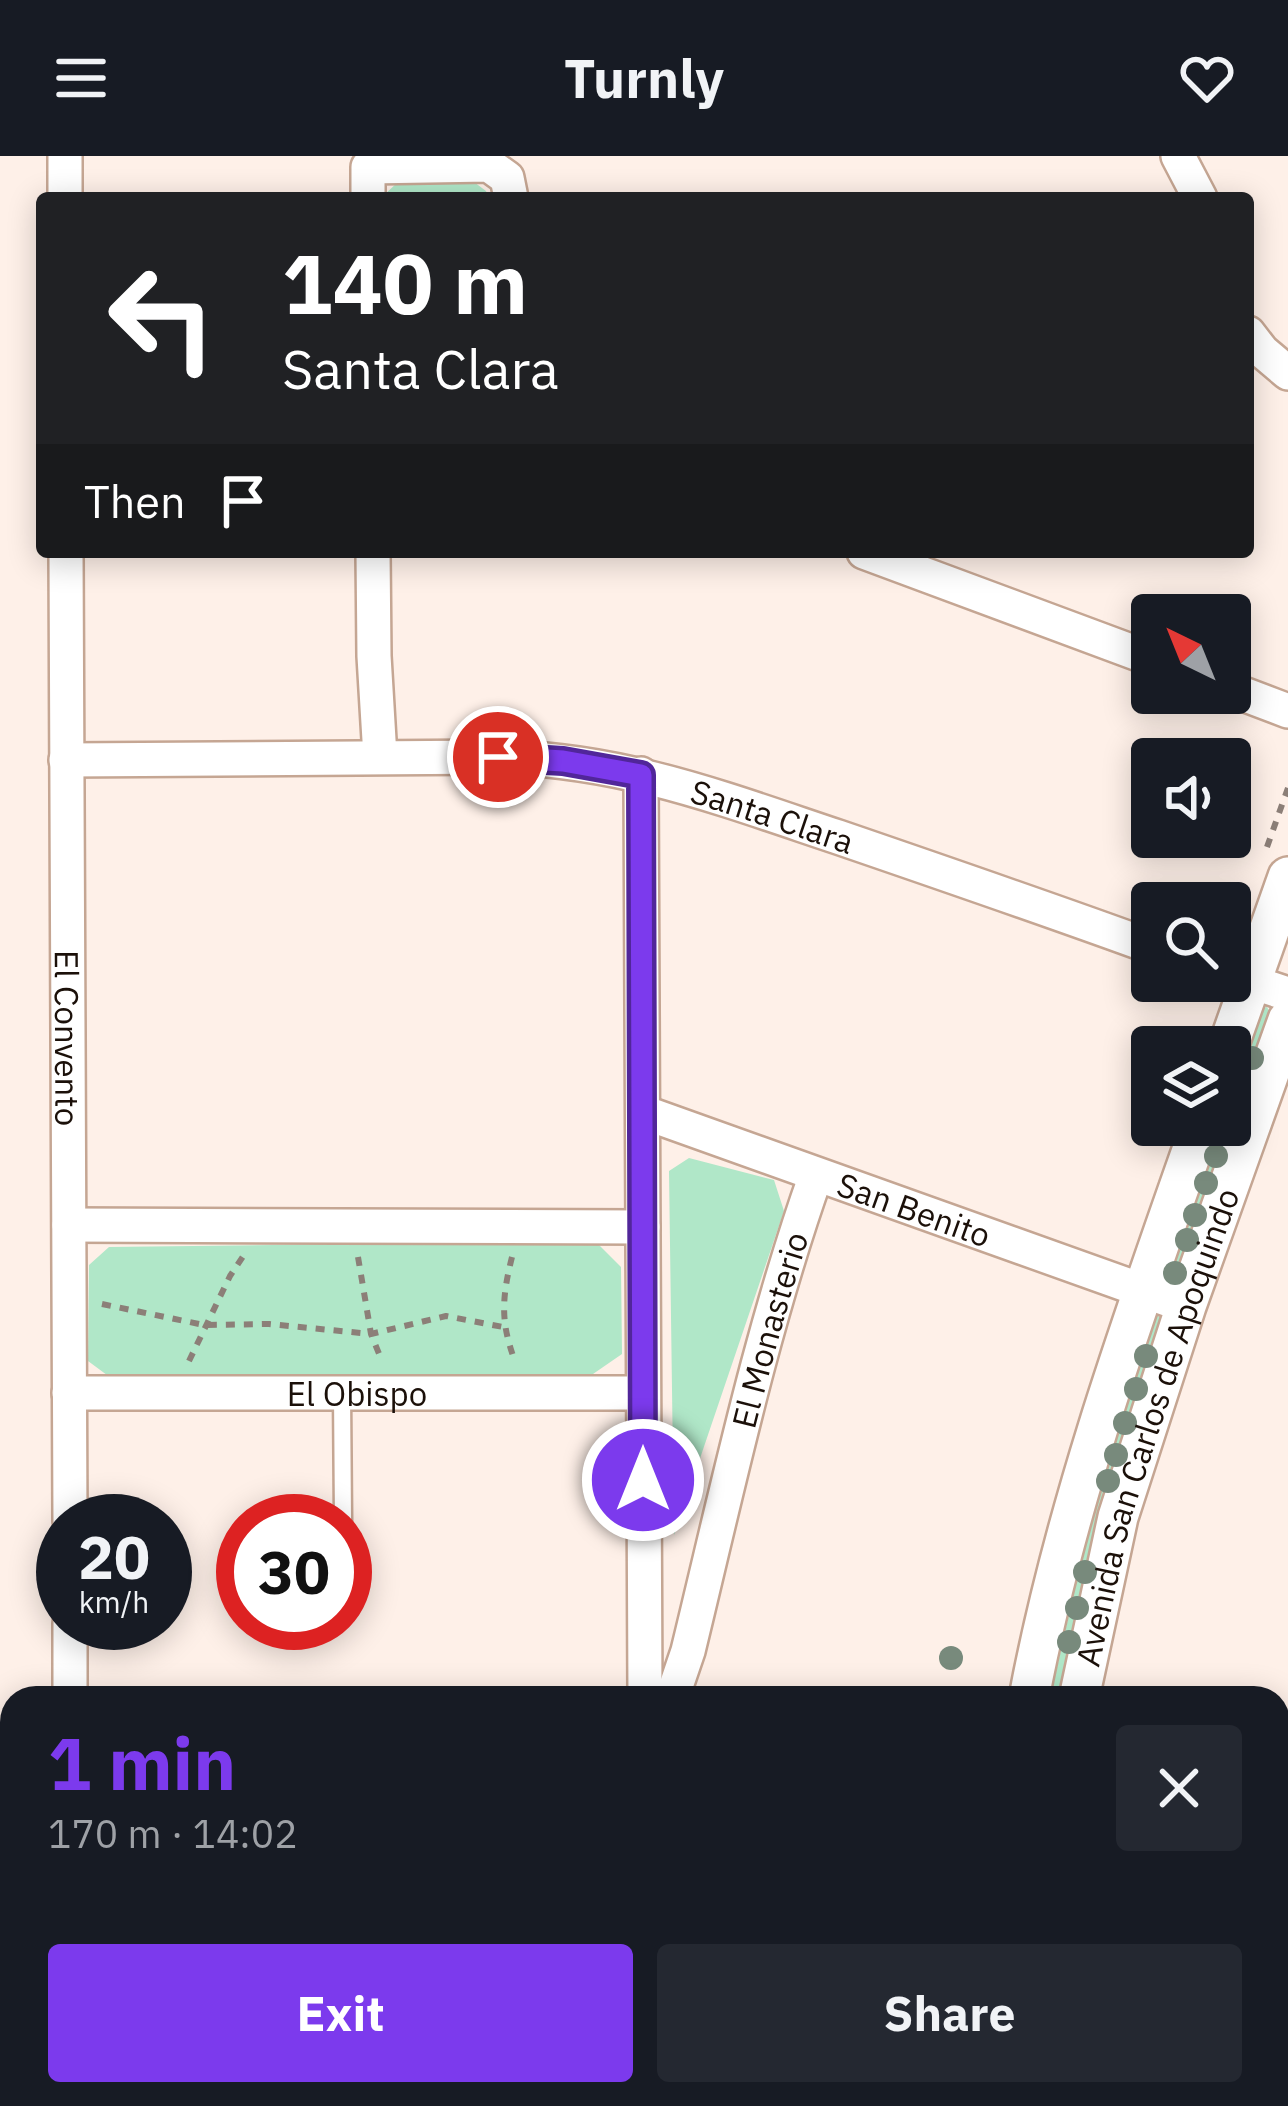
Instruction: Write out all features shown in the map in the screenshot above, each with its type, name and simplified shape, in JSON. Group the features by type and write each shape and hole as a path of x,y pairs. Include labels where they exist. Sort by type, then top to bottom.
{"street":[{"path":"64,156 65,192"},
{"path":"1186,160 1197,192"},
{"path":"368,192 368,167 489,165 507,178 510,192"},
{"path":"1254,341 1288,373"},
{"name":"El Convento","path":"66,558 70,1494"},
{"path":"373,558 380,758"},
{"path":"903,558 1131,650"},
{"path":"1251,697 1288,711"},
{"name":"Santa Clara","path":"67,760 534,758 597,765 679,783 1131,940"},
{"path":"641,775 645,1686"},
{"path":"1237,1026 1256,984 1288,877"},
{"name":"Avenida San Carlos de Apoquindo","path":"1081,1686 1118,1517 1186,1306 1288,1020"},
{"name":"San Benito","path":"643,1112 1186,1306"},
{"name":"Avenida San Carlos de Apoquindo","path":"1032,1686 1072,1515 1194,1146"},
{"name":"El Monasterio","path":"676,1686 762,1347 816,1174"},
{"path":"69,1225 643,1227"},
{"name":"El Obispo","path":"69,1393 643,1393"},
{"path":"70,1650 70,1686"}],"lane":[{"path":"342,1393 343,1494"}],"path":[{"path":"182,1393 204,1325 265,1226"},
{"path":"354,1226 371,1334 393,1393"},
{"path":"525,1226 511,1258 503,1327 531,1393"},
{"path":"69,1298 204,1325 269,1324 371,1334 446,1316 503,1327"}],"green space":[{"path":"470,179 486,192 387,192 399,181"},
{"path":"1267,1007 1272,1016 1251,1074 1251,1031 1259,1009"},
{"path":"1210,1146 1225,1146 1178,1277 1169,1281 1164,1276"},
{"path":"689,1158 774,1180 784,1211 674,1535 669,1171"},
{"path":"595,1241 621,1267 622,1354 593,1374 111,1378 88,1361 89,1265 109,1247"},
{"path":"1155,1314 1161,1318 1111,1491 1066,1686 1053,1686 1094,1504"}],"route":[{"path":"498,757 597,765 641,775 643,1480"}]}
